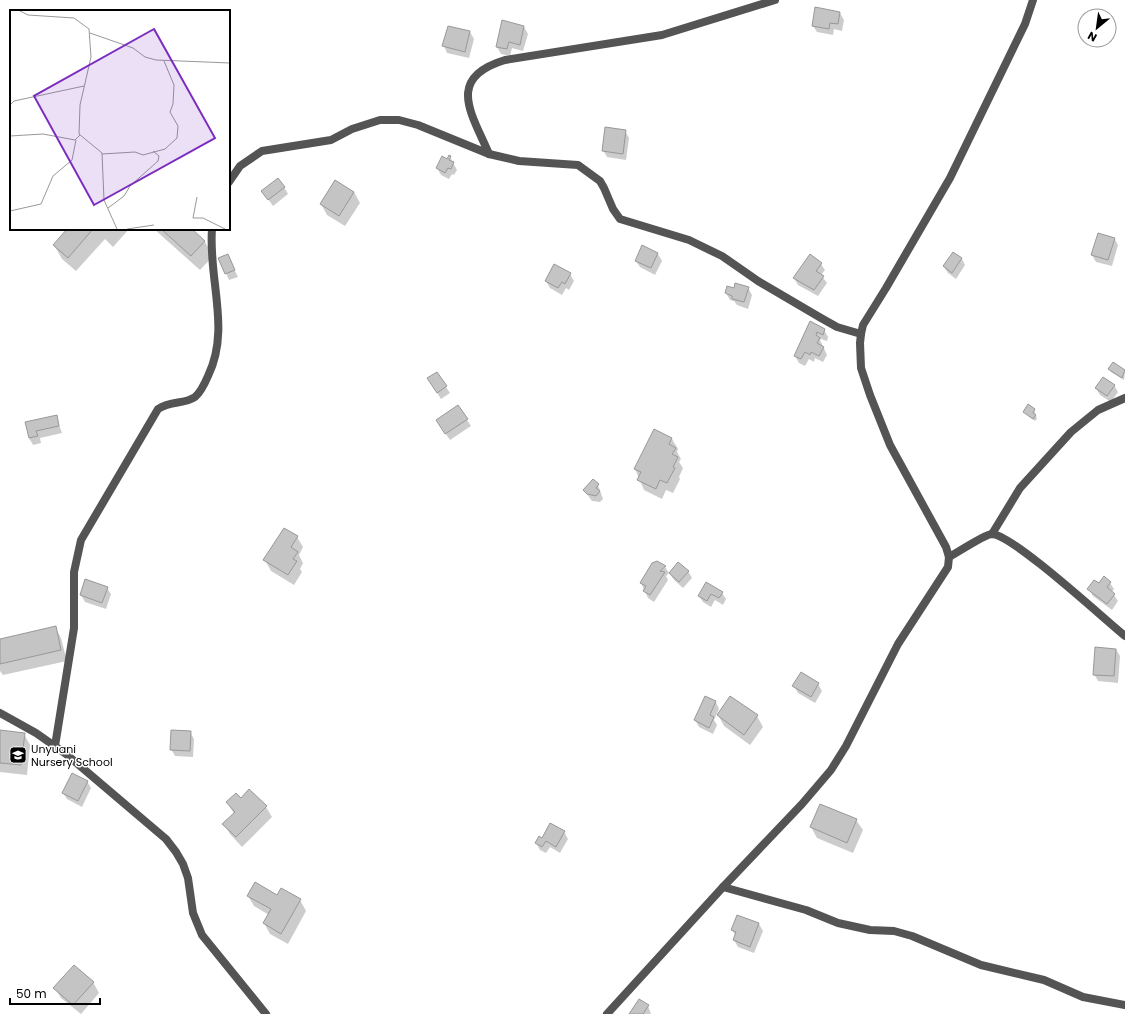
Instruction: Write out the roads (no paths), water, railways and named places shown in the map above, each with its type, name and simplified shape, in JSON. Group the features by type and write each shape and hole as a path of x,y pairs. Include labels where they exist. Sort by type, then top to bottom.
{"street":[{"path":"489,154 469,109 466,97 468,87 473,79 480,71 491,64 505,60 662,35 774,0"},
{"path":"607,1014 723,886 802,804 830,770 846,746 898,644 948,566 949,557 946,547 890,445 870,395 861,368 861,334 863,325 950,178 1025,24 1033,0"},
{"path":"230,181 240,166 262,151 331,140 352,129 380,120 399,120 418,125 489,154 520,161 578,165 600,181 613,209 620,219 689,240 722,256 758,281 837,327 861,334"},
{"path":"55,746 74,628 74,572 81,540 158,409 167,403 186,402 196,396 213,366 219,340 218,302 210,250 212,230"},
{"path":"949,557 992,534 1020,488 1070,432 1098,410 1125,398"},
{"path":"992,534 1003,538 1040,564 1125,636"},
{"path":"0,713 36,733 55,746 113,793 166,839 176,852 188,878 194,913 202,934 266,1014"},
{"path":"723,886 806,910 838,923 906,935 981,964 1044,980 1083,996 1125,1005"}],"place":[{"name":"Unyuani Nursery School","path":"18,755"}]}
